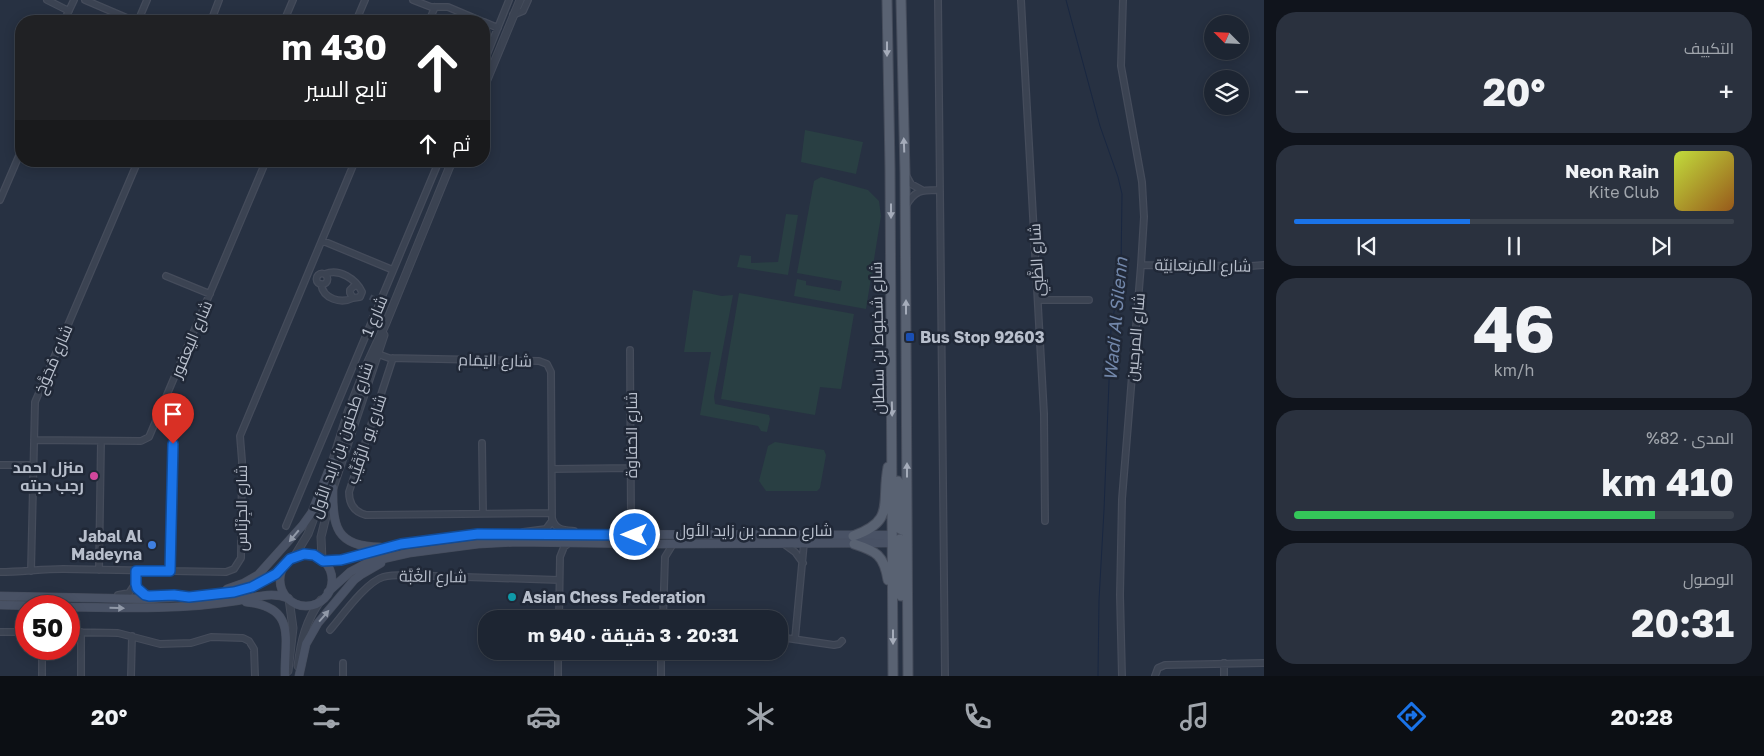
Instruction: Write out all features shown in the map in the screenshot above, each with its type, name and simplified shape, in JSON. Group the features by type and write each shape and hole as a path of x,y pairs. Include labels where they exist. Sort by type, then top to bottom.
{"main road":[{"name":"شارع شخبوط بن سلطان","path":"887,0 890,168 893,676"},
{"name":"شارع شخبوط بن سلطان","path":"902,0 908,676"},
{"path":"892,452 887,470 884,508 880,519 873,528 854,540 876,552 884,563 893,610"},
{"path":"212,595 252,579 264,570 307,520 332,462"},
{"path":"892,468 896,472 898,482 900,528 905,531 907,530"},
{"path":"333,488 334,520 345,537 363,546 390,546"},
{"path":"907,530 892,539 902,598 907,615"},
{"name":"شارع محمد بن زايد الأول","path":"322,560 348,559 390,546 469,535 840,535 854,540"},
{"path":"804,543 807,538 832,539 840,535"},
{"name":"شارع محمد بن زايد الأول","path":"328,592 344,577 360,566 394,556 478,544 784,544 892,539"},
{"path":"0,596 147,599 212,595 252,587 269,579 294,556 309,554 322,560 330,573 331,583 328,592 321,600 305,606 278,596 266,595 198,606 158,608 80,607"},
{"path":"298,676 306,644 318,623 354,580 394,556"},
{"path":"284,567 281,573 281,587 288,599"},
{"path":"236,601 254,602 266,606 280,617 287,634 286,676"},
{"path":"0,605 15,605"}],"street":[{"path":"47,0 69,11"},
{"path":"67,15 74,0"},
{"path":"85,0 120,15"},
{"path":"141,15 148,0"},
{"path":"213,15 219,0"},
{"path":"287,15 293,0"},
{"path":"359,15 366,0"},
{"path":"413,0 427,6 448,8 465,15"},
{"path":"490,47 509,0"},
{"path":"490,73 520,0"},
{"path":"514,15 522,10 528,0"},
{"path":"938,0 945,676"},
{"name":"شارع الظَّبِي","path":"1021,0 1044,414 1045,521"},
{"name":"شارع المرحبين","path":"1122,676 1120,595 1122,499 1144,217 1142,182 1120,66 1123,0"},
{"path":"432,15 435,7"},
{"path":"490,25 498,28"},
{"path":"0,200 15,165"},
{"name":"شارع مُجَوَّخ","path":"31,571 34,407 38,393 135,167"},
{"name":"شارع اليعفور","path":"34,440 141,441 149,437 263,167"},
{"path":"353,167 323,241 393,270"},
{"name":"شارع 1","path":"286,526 373,318 374,299 393,270 436,167"},
{"name":"شارع طحنون بن زايد الأول","path":"294,556 312,524 348,412 450,167"},
{"path":"904,173 911,184 922,190 940,190"},
{"path":"905,210 911,198 922,190"},
{"name":"شارع الجِرْنَاس","path":"0,572 31,571 47,568 226,572 234,569 240,562 242,461 240,436 323,241"},
{"name":"شارع المَربَعانِيّة","path":"1141,264 1251,266 1264,264"},
{"path":"362,293 358,298 344,301 331,298 324,292 317,277 321,273 337,273 351,279 362,290 362,293 374,299"},
{"path":"166,276 210,294"},
{"path":"353,298 350,290 354,286 358,286"},
{"path":"1038,300 1089,300"},
{"path":"373,318 386,323"},
{"name":"شارع طحنون بن زايد الأول","path":"322,560 321,537 333,488 378,354 386,323"},
{"name":"شارع الحَفاوة","path":"630,350 631,521"},
{"name":"شارع اليَمَام","path":"378,354 393,358 539,360 546,364 551,372 552,516"},
{"name":"شارع يَو الرِّقَيِّب","path":"393,358 348,492 350,502 356,511 366,515 483,514 552,516"},
{"path":"99,570 102,441"},
{"path":"482,443 483,514"},
{"path":"170,571 173,444"},
{"path":"0,465 33,465"},
{"path":"552,469 632,468"},
{"path":"516,534 546,529 551,524 552,516"},
{"path":"552,516 554,525 560,529 586,535"},
{"path":"602,535 626,530 631,521"},
{"path":"631,521 634,527 641,531 658,532 667,535"},
{"path":"548,543 557,550 560,557"},
{"path":"559,610 560,557 564,548 569,543"},
{"path":"795,640 804,543"},
{"path":"654,544 661,549 665,556"},
{"path":"662,610 665,556 673,544"},
{"path":"784,544 795,552 803,563"},
{"path":"136,571 136,584 140,592 149,596 174,595 189,597"},
{"name":"شارع الغُبَّة","path":"330,630 368,586 377,579 388,576 559,580"},
{"path":"82,597 92,595 123,595 130,593 136,584"},
{"path":"286,676 293,628 288,599"},
{"path":"298,676 305,629 321,600"},
{"path":"0,632 15,632"},
{"path":"81,676 82,632 113,633 160,644 190,643 208,637 243,638 251,643 254,649 255,676"},
{"path":"131,676 132,636"},
{"path":"788,639 837,645 842,642"},
{"path":"42,660 42,676"},
{"path":"558,660 558,676"},
{"path":"660,676 661,660"},
{"path":"342,676 343,663"},
{"path":"1224,663 1224,676"},
{"path":"1155,676 1158,668 1165,665 1264,663"}],"green space":[{"path":"805,130 863,142 856,174 801,162"},
{"path":"821,177 868,190 879,201 881,216 866,309 794,296 797,279 806,281 806,285 840,291 842,281 797,273 814,181"},
{"path":"786,214 798,215 788,275 737,267 740,255 751,256 751,263 778,262"},
{"path":"693,290 722,296 733,295 714,396 715,404 769,415 767,432 761,431 758,426 700,415 711,352 684,352"},
{"path":"739,293 854,314 841,389 820,387 815,415 721,399"},
{"path":"775,442 824,450 826,455 820,488 817,491 766,491 759,481 768,446"}],"waterway":[{"name":"Wadi Al Silenn","path":"1066,0 1100,126 1122,194 1121,270 1111,330 1099,600 1098,676"}],"tunnel":[{"path":"370,297 374,299"}],"place":[{"name":"Bus Stop 92603","path":"910,337"},
{"name":"منزل احمد رجب حبته","path":"94,476"},
{"name":"Jabal Al Madeyna","path":"152,545"},
{"name":"Asian Chess Federation","path":"512,597"}],"route":[{"path":"173,444 170,571 136,571 137,588 140,592 149,596 174,595 189,597 252,587 276,574 294,556 304,554 314,555 323,561 341,560 390,546 478,534 635,535"}]}
